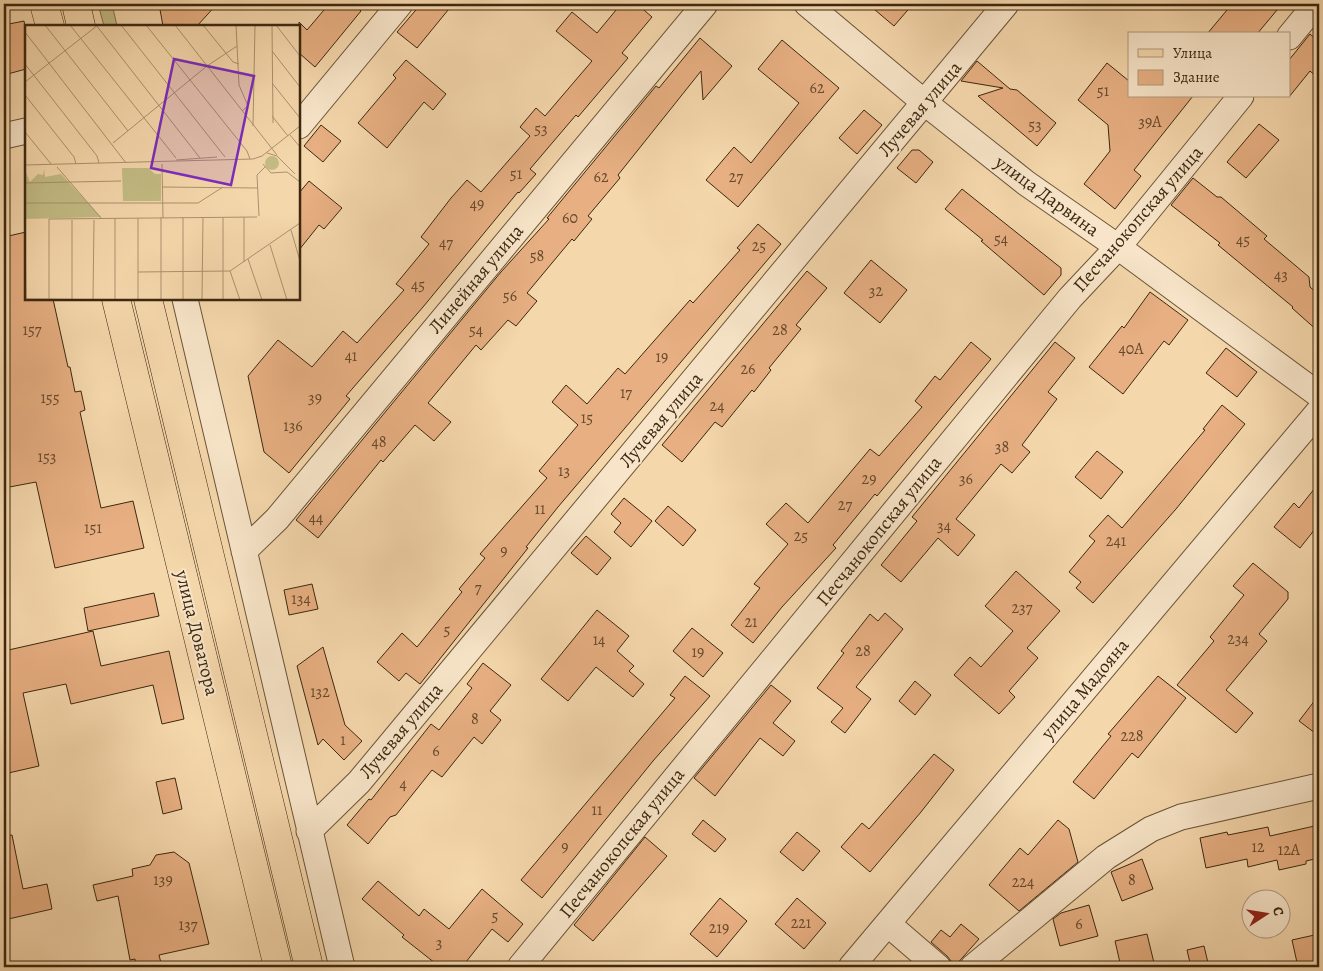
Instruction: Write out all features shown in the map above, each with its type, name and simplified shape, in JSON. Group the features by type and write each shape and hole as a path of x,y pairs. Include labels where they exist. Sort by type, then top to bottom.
{"main road":[{"path":"44,4 50,25"},
{"path":"76,4 81,25"},
{"name":"улица Доватора","path":"116,300 278,967"},
{"name":"улица Доватора","path":"148,300 309,967"}],"street":[{"path":"300,125 400,4"},
{"name":"Линейная улица","path":"244,550 277,519 705,4"},
{"name":"улица Дарвина","path":"807,4 925,103 1026,183 1118,247 1319,395"},
{"name":"Лучевая улица","path":"309,831 359,782 1006,4"},
{"path":"1290,36 1316,4"},
{"name":"Песчанокопская улица","path":"520,967 1064,306 1118,247 1239,98"},
{"path":"4,136 25,130"},
{"path":"185,300 342,967"},
{"name":"улица Мадояна","path":"851,967 1319,411"},
{"path":"973,967 1106,857 1151,829 1181,817 1319,786"},
{"path":"888,924 938,967"}],"shaded area":[{"path":"98,4 112,4 117,25 104,25"}],"building":[{"path":"159,4 217,4 198,25 163,25"},
{"path":"329,4 353,4 361,11 315,67 300,54 299,22 307,30"},
{"path":"421,4 453,4 417,48 397,32"},
{"path":"621,4 637,4 652,17 622,53 628,58 578,117 576,115 530,169 536,174 518,192 346,396 350,399 289,473 264,452 248,376 278,340 312,367 343,331 357,343 404,290 396,284 429,244 421,237 451,198 467,180 481,192 530,136 520,127 536,108 545,116 592,61 556,31 572,12 597,33"},
{"path":"868,4 913,4 894,26"},
{"path":"1232,4 1282,4 1259,32 1209,32"},
{"path":"24,21 25,69 4,75 4,25"},
{"path":"1310,34 1319,42 1319,79 1310,71 1290,96 1290,59"},
{"path":"700,38 732,66 703,100 701,71 618,175 620,178 588,216 592,219 574,241 572,239 527,293 537,301 516,326 508,320 481,350 476,345 428,403 451,422 434,441 415,425 383,462 381,460 318,538 296,520 501,272 549,219 547,218 656,86 659,88"},
{"path":"782,40 839,88 738,207 706,180 734,147 751,163 799,103 758,69"},
{"path":"406,60 446,94 433,110 424,102 387,148 358,123 396,78 393,75"},
{"path":"977,61 1010,89 1017,90 1056,123 1037,146 978,96 1003,88 961,81"},
{"path":"1107,63 1128,80 1128,98 1191,98 1134,170 1141,176 1115,209 1084,184 1110,151 1108,125 1078,100"},
{"path":"864,110 882,125 857,154 839,138"},
{"path":"1259,124 1279,140 1246,178 1227,162"},
{"path":"321,125 341,141 323,162 304,146"},
{"path":"912,150 919,150 933,162 916,183 897,168"},
{"path":"1193,178 1217,197 1221,197 1267,236 1264,239 1309,277 1310,287 1319,295 1319,332 1293,307 1218,245 1220,243 1171,205"},
{"path":"309,181 342,208 324,229 319,225 300,249 300,192"},
{"path":"962,189 1061,268 1061,275 1044,295 981,241 983,240 945,209"},
{"path":"758,224 781,244 558,507 526,547 528,548 420,684 406,673 399,681 377,662 402,633 417,647 462,592 459,589 485,558 480,554 547,478 539,471 578,425 552,402 566,385 587,404 618,368 625,374 690,300 693,303 740,250 737,248"},
{"path":"25,232 25,300 53,300 75,392 81,391 85,410 80,412 101,508 133,501 144,548 55,568 36,482 4,488 4,237"},
{"path":"871,260 907,290 880,323 844,293"},
{"path":"807,271 827,288 796,325 801,329 769,368 771,370 754,392 752,390 722,427 715,422 682,462 662,445"},
{"path":"1150,292 1188,320 1169,345 1164,341 1123,394 1089,367 1122,326 1124,328"},
{"path":"971,342 991,359 877,496 875,494 833,545 836,548 782,607 753,643 731,625 760,588 754,584 788,544 766,524 786,503 808,523 870,449 879,456 922,407 915,401 935,376 940,380"},
{"path":"1055,342 1075,358 1048,392 1057,399 1022,445 1030,452 1012,473 1001,464 956,519 975,535 958,556 938,538 901,582 881,565 917,521 912,517"},
{"path":"1226,348 1257,372 1237,397 1206,373"},
{"path":"1222,405 1245,424 1176,509 1093,603 1076,588 1081,582 1069,572 1095,541 1089,536 1108,515 1122,528 1205,430 1203,429"},
{"path":"1097,451 1123,472 1101,499 1075,477"},
{"path":"1319,483 1319,524 1300,548 1274,527 1294,503 1299,508"},
{"path":"624,498 652,521 631,547 614,532 621,523 611,514"},
{"path":"668,506 696,530 683,546 655,521"},
{"path":"586,536 611,558 597,575 571,553"},
{"path":"1253,563 1288,592 1288,599 1259,634 1267,641 1226,690 1253,713 1236,733 1177,685 1214,641 1210,637 1244,595 1233,586"},
{"path":"1016,571 1060,611 1027,648 1038,658 1009,691 1015,697 999,714 954,675 970,657 981,667 1013,631 985,606"},
{"path":"312,584 318,609 289,615 284,590"},
{"path":"154,593 159,616 88,631 84,608"},
{"path":"597,610 629,636 617,651 634,666 629,671 644,684 633,697 596,667 568,701 541,679"},
{"path":"885,613 903,629 856,687 871,699 845,733 831,722 843,708 817,688 844,653 841,651 870,614 878,621"},
{"path":"692,628 723,653 703,677 673,651"},
{"path":"93,631 101,666 169,651 184,719 162,724 153,685 71,704 66,684 23,693 39,766 4,774 4,651"},
{"path":"323,647 345,725 362,741 344,760 323,739 318,745 297,666"},
{"path":"483,663 511,685 490,711 501,720 482,744 474,737 442,777 432,770 396,815 390,817 368,844 347,825 369,799 371,800 431,724 439,730 472,688 467,684"},
{"path":"685,676 710,696 653,761 542,898 521,880 675,698 670,695"},
{"path":"1158,676 1186,698 1138,758 1132,753 1094,799 1073,782 1111,736 1108,734"},
{"path":"915,681 931,695 915,715 899,701"},
{"path":"771,685 791,701 773,723 795,741 783,756 760,738 715,796 694,778"},
{"path":"1319,695 1319,736 1299,721"},
{"path":"934,754 954,770 870,872 841,847 862,823 869,829"},
{"path":"175,778 182,809 163,814 156,782"},
{"path":"703,820 726,839 715,852 692,834"},
{"path":"1058,820 1069,829 1078,862 1019,911 989,885 1020,848 1028,855"},
{"path":"1319,825 1319,858 1306,861 1306,864 1279,870 1277,860 1248,867 1247,859 1206,868 1200,838 1227,832 1228,835 1268,827 1270,836"},
{"path":"797,832 820,851 803,871 780,852"},
{"path":"12,835 23,889 47,884 52,909 4,920 4,836"},
{"path":"645,837 667,856 593,941 574,925"},
{"path":"174,852 189,863 209,944 159,955 162,967 136,967 135,959 130,960 118,896 97,901 93,885 133,876 132,869 150,865 156,855"},
{"path":"1142,859 1153,889 1122,901 1111,872"},
{"path":"378,881 419,916 424,909 449,929 482,889 523,924 508,942 492,929 462,967 440,967 402,937 404,935 362,899"},
{"path":"720,898 747,921 717,957 690,934"},
{"path":"797,898 826,923 804,949 775,924"},
{"path":"1089,905 1098,936 1060,946 1053,919 1061,913"},
{"path":"961,924 979,939 955,966 931,942 941,930 950,937"},
{"path":"1147,934 1155,967 1121,967 1115,941"},
{"path":"1319,934 1319,967 1298,967 1292,940"},
{"path":"1204,946 1209,967 1191,967 1187,950"}]}
